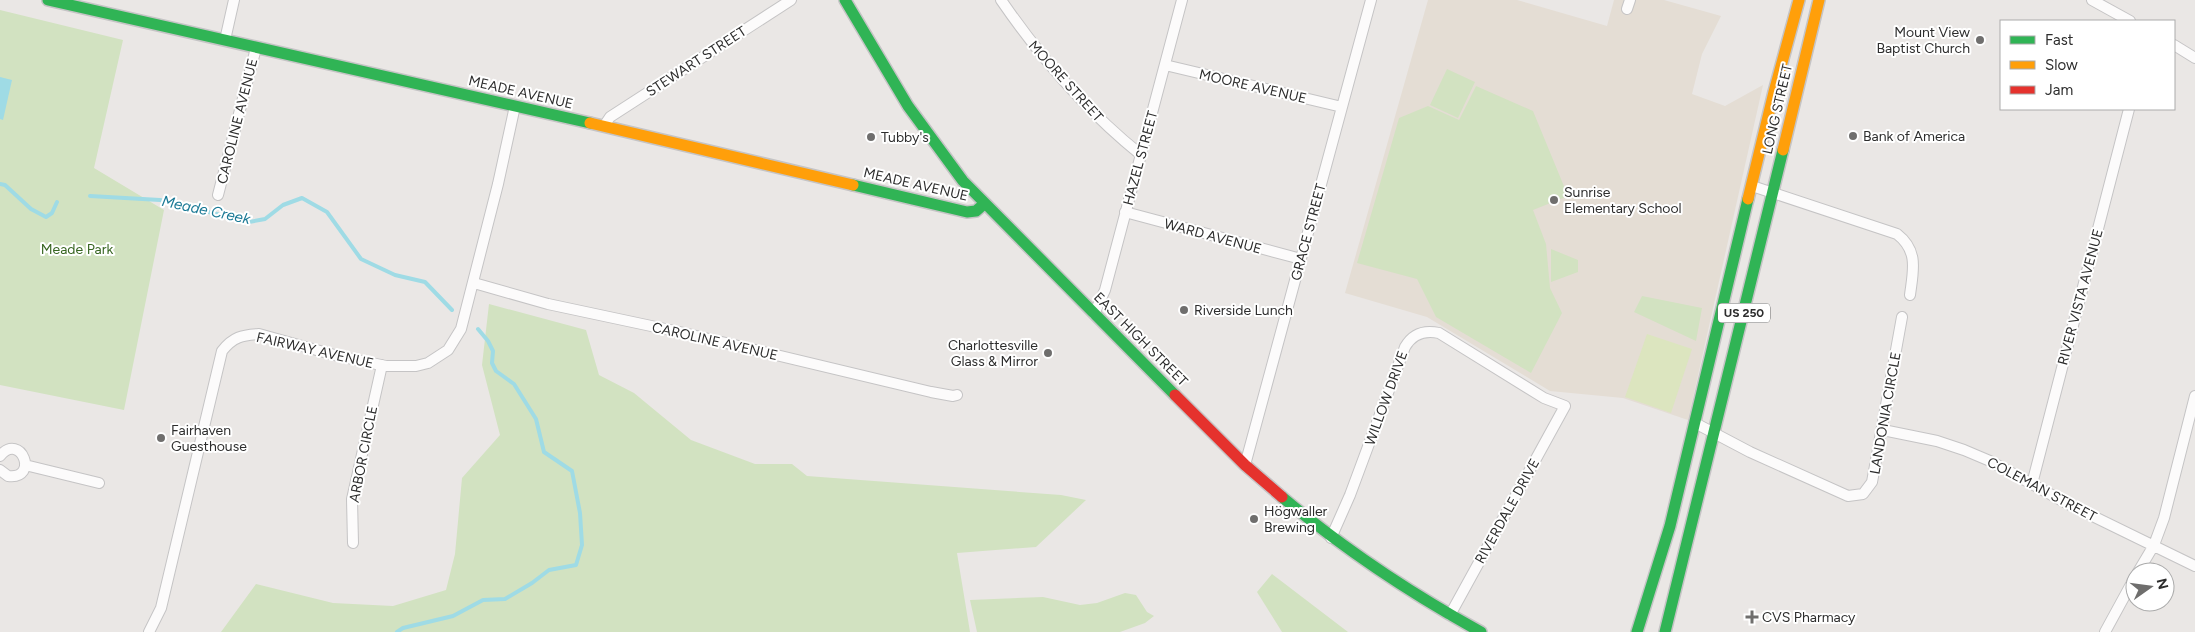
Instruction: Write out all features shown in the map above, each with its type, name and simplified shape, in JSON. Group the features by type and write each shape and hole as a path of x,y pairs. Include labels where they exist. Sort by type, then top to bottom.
{"main road":[{"name":"MEADE AVENUE","path":"48,0 604,126 967,212 976,211 984,204"},
{"name":"EAST HIGH STREET","path":"845,0 927,135 984,204 1245,465 1280,497 1331,538 1450,615 1481,632"},
{"name":"US 250","path":"1638,632 1670,526 1797,0"},
{"name":"US 250","path":"1810,33 1819,0"},
{"path":"1810,33 1829,0"},
{"name":"LONG STREET","path":"1773,193 1810,33"},
{"name":"US 250","path":"1665,632 1773,193"}],"street":[{"path":"225,40 234,0"},
{"name":"STEWART STREET","path":"604,126 610,117 791,0"},
{"name":"MOORE STREET","path":"1001,0 1036,49 1060,78 1095,116 1140,154"},
{"name":"HAZEL STREET","path":"1094,314 1105,290 1182,0"},
{"name":"GRACE STREET","path":"1245,465 1371,0"},
{"path":"2092,0 2128,20"},
{"path":"2175,46 2195,58"},
{"name":"CAROLINE AVENUE","path":"218,195 256,48"},
{"name":"MOORE AVENUE","path":"1165,65 1342,107"},
{"name":"FAIRWAY AVENUE","path":"149,632 161,608 222,351 230,340 246,335 259,334 338,356 382,365 399,367 422,364 440,357 448,350 461,329 474,283 515,106"},
{"name":"RIVER VISTA AVENUE","path":"2032,484 2129,110"},
{"path":"1752,186 1897,234 1905,240 1914,257 1910,295"},
{"name":"WARD AVENUE","path":"1125,212 1301,259"},
{"name":"CAROLINE AVENUE","path":"474,283 548,304 684,333 930,392 957,395"},
{"name":"LANDONIA CIRCLE","path":"1715,434 1798,475 1848,496 1863,494 1872,482 1883,430 1902,317"},
{"name":"WILLOW DRIVE","path":"1331,538 1350,495 1405,347 1414,336 1423,332 1440,333 1544,398 1565,406"},
{"name":"ARBOR CIRCLE","path":"353,543 352,499 382,365"},
{"path":"2144,562 2154,545 2164,518 2195,396"},
{"name":"RIVERDALE DRIVE","path":"1450,615 1565,406"},
{"path":"1695,423 1715,434"},
{"name":"COLEMAN STREET","path":"1883,430 1937,441 1964,450 2068,504 2195,566"},
{"path":"0,456 9,450 18,450 24,457 25,466 21,473 12,477 0,470"},
{"path":"25,466 99,483"},
{"path":"2104,632 2125,595"}],"shaded area":[{"name":"Sunrise Elementary School","path":"1428,0 1517,0 1607,26 1614,0 1664,0 1721,16 1702,54 1692,94 1725,106 1763,85 1688,420 1623,398 1550,391 1427,317 1345,293"}],"green space":[{"name":"Meade Park","path":"0,10 123,40 94,168 164,210 124,410 0,385"},
{"path":"1447,69 1475,82 1458,118 1430,105"},
{"path":"1476,86 1533,111 1568,196 1533,210 1546,244 1550,288 1562,313 1531,373 1436,317 1417,279 1357,263 1399,118 1428,106 1459,120"},
{"path":"1551,249 1578,260 1578,272 1551,282"},
{"path":"1642,296 1702,308 1696,341 1634,312"},
{"path":"489,304 586,330 599,375 634,393 691,440 755,464 792,464 807,476 1061,495 1086,500 1036,547 957,553 970,632 221,632 256,584 333,603 393,606 446,590 455,554 462,478 500,435 482,365"},
{"path":"1647,334 1692,349 1671,413 1625,397"},
{"path":"1272,574 1348,632 1282,632 1257,592"},
{"path":"1125,593 1136,595 1147,612 1154,616 1145,623 1120,632 977,632 970,600 1043,597 1080,605 1097,603"}],"water":[{"path":"0,77 12,80 3,120 0,119"}],"waterway":[{"name":"Meade Creek","path":"0,184 5,185 31,209 46,217 52,213 57,202"},
{"name":"Meade Creek","path":"90,196 160,200 249,222 265,219 283,205 302,198 327,212 361,259 395,275 425,282 452,310"},
{"name":"Meade Creek","path":"397,632 403,628 453,616 483,600 505,599 549,570 576,565 582,545 580,513 572,471 544,452 536,419 514,384 496,371 492,363 493,351 488,341 478,329"}],"traffic: fast":[{"path":"48,0 590,123"},
{"path":"845,0 908,106 963,181 1175,395"},
{"path":"1665,632 1783,150"},
{"path":"853,185 967,212 976,211 984,204"},
{"path":"1637,632 1670,526 1748,199"},
{"path":"1282,497 1329,535 1378,569 1429,602 1481,632"}],"traffic: slow":[{"path":"1748,199 1799,0"},
{"path":"1783,150 1819,0"},
{"path":"590,123 853,185"}],"traffic: jam":[{"path":"1175,395 1245,465 1282,497"}],"place":[{"name":"Mount View Baptist Church","path":"1980,40"},
{"name":"Bank of America","path":"1853,136"},
{"name":"Tubby's","path":"871,137"},
{"name":"Sunrise Elementary School","path":"1554,200"},
{"name":"Riverside Lunch","path":"1184,310"},
{"name":"Charlottesville Glass & Mirror","path":"1048,353"},
{"name":"Fairhaven Guesthouse","path":"161,438"},
{"name":"Högwaller Brewing","path":"1254,519"},
{"name":"CVS Pharmacy","path":"1752,617"}]}
